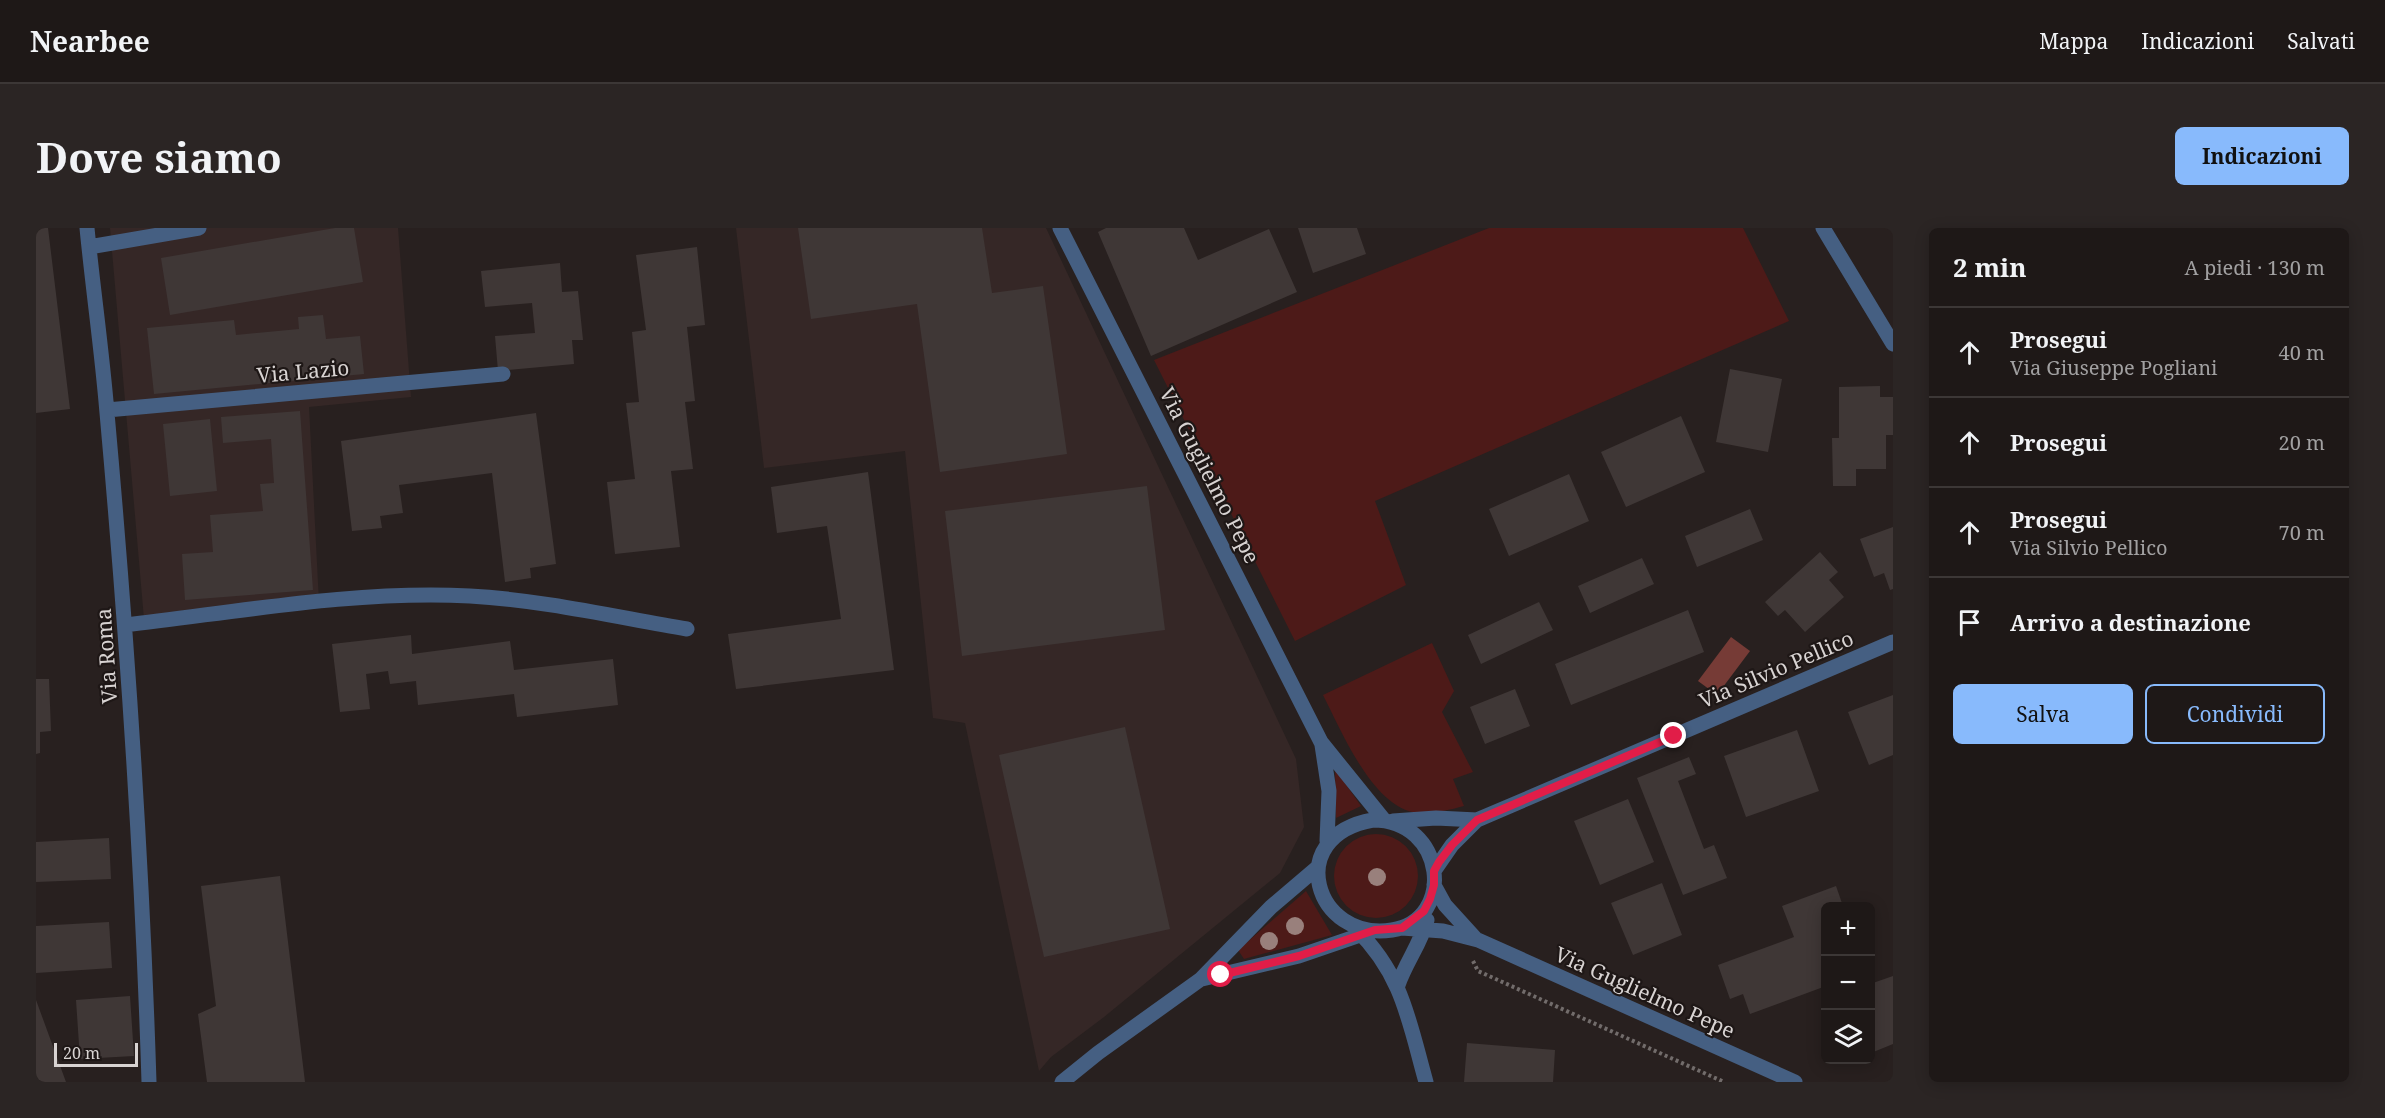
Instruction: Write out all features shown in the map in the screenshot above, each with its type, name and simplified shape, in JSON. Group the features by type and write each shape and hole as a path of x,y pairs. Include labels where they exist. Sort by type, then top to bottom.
{"street":[{"name":"Via Roma","path":"87,228 107,410 125,625 135,777 149,1082"},
{"path":"88,247 199,228"},
{"name":"Via Guglielmo Pepe","path":"1060,228 1321,742 1388,821"},
{"path":"1823,228 1893,344"},
{"name":"Via Lazio","path":"107,410 503,374"},
{"path":"125,625 320,602 450,595 514,600 687,629"},
{"name":"Via Silvio Pellico","path":"1433,885 1452,845 1477,820 1893,642"},
{"name":"Via Guglielmo Pepe","path":"1321,742 1329,791 1327,842"},
{"name":"Via Silvio Pellico","path":"1388,821 1436,818 1477,820"},
{"path":"1398,985 1406,963 1423,934 1433,885 1431,856 1424,843 1414,833 1388,821 1358,822 1342,830 1327,842 1320,853 1318,867 1320,885 1328,903 1341,919 1365,931 1375,951 1388,965 1398,985 1426,1082"},
{"path":"1062,1082 1098,1053 1201,979 1271,907 1318,867"},
{"path":"1402,928 1415,920 1433,885"},
{"name":"Via Guglielmo Pepe","path":"1433,885 1445,905 1478,940"},
{"path":"1201,979 1343,942 1365,931 1402,928 1423,934"},
{"name":"Via Guglielmo Pepe","path":"1423,934 1443,931 1478,940 1794,1082"},
{"path":"1343,942 1375,951"}],"path":[{"path":"1478,940 1469,956 1478,971 1724,1082"}],"shaded area":[{"path":"110,228 398,228 411,397 309,407 319,602 144,619"},
{"path":"736,228 1046,228 1296,759 1304,827 1280,873 1104,1017 1051,1057 1039,1071 965,723 933,718 905,451 764,468"},
{"path":"1489,228 1743,228 1789,321 1375,501 1406,585 1295,641 1154,360"},
{"path":"1731,637 1750,651 1717,695 1698,681"},
{"path":"1432,643 1454,691 1442,712 1473,772 1453,779 1464,806 1418,813 1402,808 1387,798 1373,783 1349,747 1323,695"},
{"path":"1335,769 1361,806 1336,818"},
{"path":"1376,834 1392,837 1411,853 1418,876 1415,892 1399,911 1376,918 1360,915 1341,899 1334,876 1337,860 1353,841"},
{"path":"1306,891 1332,935 1244,959 1238,950"}],"building":[{"path":"36,228 48,228 70,409 36,413"},
{"path":"335,228 354,228 363,282 170,315 161,258"},
{"path":"798,228 982,228 992,293 1043,286 1067,454 940,472 917,304 811,319"},
{"path":"1106,228 1184,228 1198,260 1269,229 1297,292 1151,356 1098,232"},
{"path":"1298,228 1357,228 1366,254 1313,273"},
{"path":"697,247 705,325 687,327 695,401 685,402 693,469 671,471 680,547 615,554 607,482 635,479 626,403 639,402 632,332 646,330 636,255"},
{"path":"560,263 562,292 578,291 583,340 572,340 574,364 498,371 495,336 535,333 532,303 485,307 481,271"},
{"path":"323,315 326,339 360,336 364,374 154,394 147,328 234,320 236,335 299,329 298,317"},
{"path":"1730,369 1782,379 1768,452 1716,442"},
{"path":"1880,386 1880,397 1893,397 1893,435 1886,435 1886,469 1856,469 1856,486 1833,486 1832,438 1839,438 1839,387"},
{"path":"300,411 313,590 185,600 182,554 213,552 210,515 263,511 260,484 274,483 271,439 223,443 221,417"},
{"path":"536,413 556,564 530,568 531,578 505,582 492,473 399,485 403,513 380,516 382,528 352,531 341,441"},
{"path":"1681,416 1705,472 1626,507 1601,452"},
{"path":"210,419 217,491 170,496 163,424"},
{"path":"868,472 894,670 736,689 728,634 841,619 827,526 777,533 771,487"},
{"path":"1569,474 1589,521 1509,556 1489,509"},
{"path":"1147,486 1165,630 962,656 945,511"},
{"path":"1750,509 1763,540 1697,567 1685,536"},
{"path":"1893,527 1893,589 1890,590 1884,573 1874,577 1860,539"},
{"path":"1820,552 1838,572 1829,580 1844,597 1805,632 1785,610 1778,616 1765,602"},
{"path":"1642,558 1654,584 1590,613 1578,586"},
{"path":"1539,602 1553,630 1481,664 1468,635"},
{"path":"1688,610 1704,652 1571,705 1555,664"},
{"path":"411,635 412,654 510,641 514,670 613,659 618,705 517,717 514,694 418,705 416,681 390,684 388,671 366,674 370,709 340,712 332,644"},
{"path":"36,679 49,679 51,731 40,732 40,753 36,754"},
{"path":"1515,689 1530,726 1485,744 1470,707"},
{"path":"1893,695 1893,755 1869,765 1848,712"},
{"path":"1125,727 1170,929 1044,957 999,755"},
{"path":"1797,730 1819,791 1746,817 1724,756"},
{"path":"1689,757 1696,774 1678,781 1704,849 1714,845 1727,878 1683,895 1637,778"},
{"path":"1628,799 1654,862 1600,885 1574,821"},
{"path":"109,838 111,879 36,882 36,842"},
{"path":"280,876 305,1082 207,1082 198,1014 216,1006 201,886"},
{"path":"1662,883 1682,935 1633,955 1611,903"},
{"path":"1836,886 1842,902 1821,902 1821,988 1750,1014 1743,994 1730,999 1718,965 1794,937 1782,906"},
{"path":"109,922 112,968 36,973 36,926"},
{"path":"1893,976 1893,1044 1875,1051 1875,1010 1875,982"},
{"path":"130,996 134,1056 80,1059 76,1000"},
{"path":"36,1000 66,1082 36,1082"},
{"path":"1467,1043 1555,1050 1553,1082 1464,1082"}],"route":[{"path":"1221,975 1299,956 1375,930 1402,928 1424,911 1430,899 1434,885 1434,871 1439,862 1477,820 1674,736"}]}
